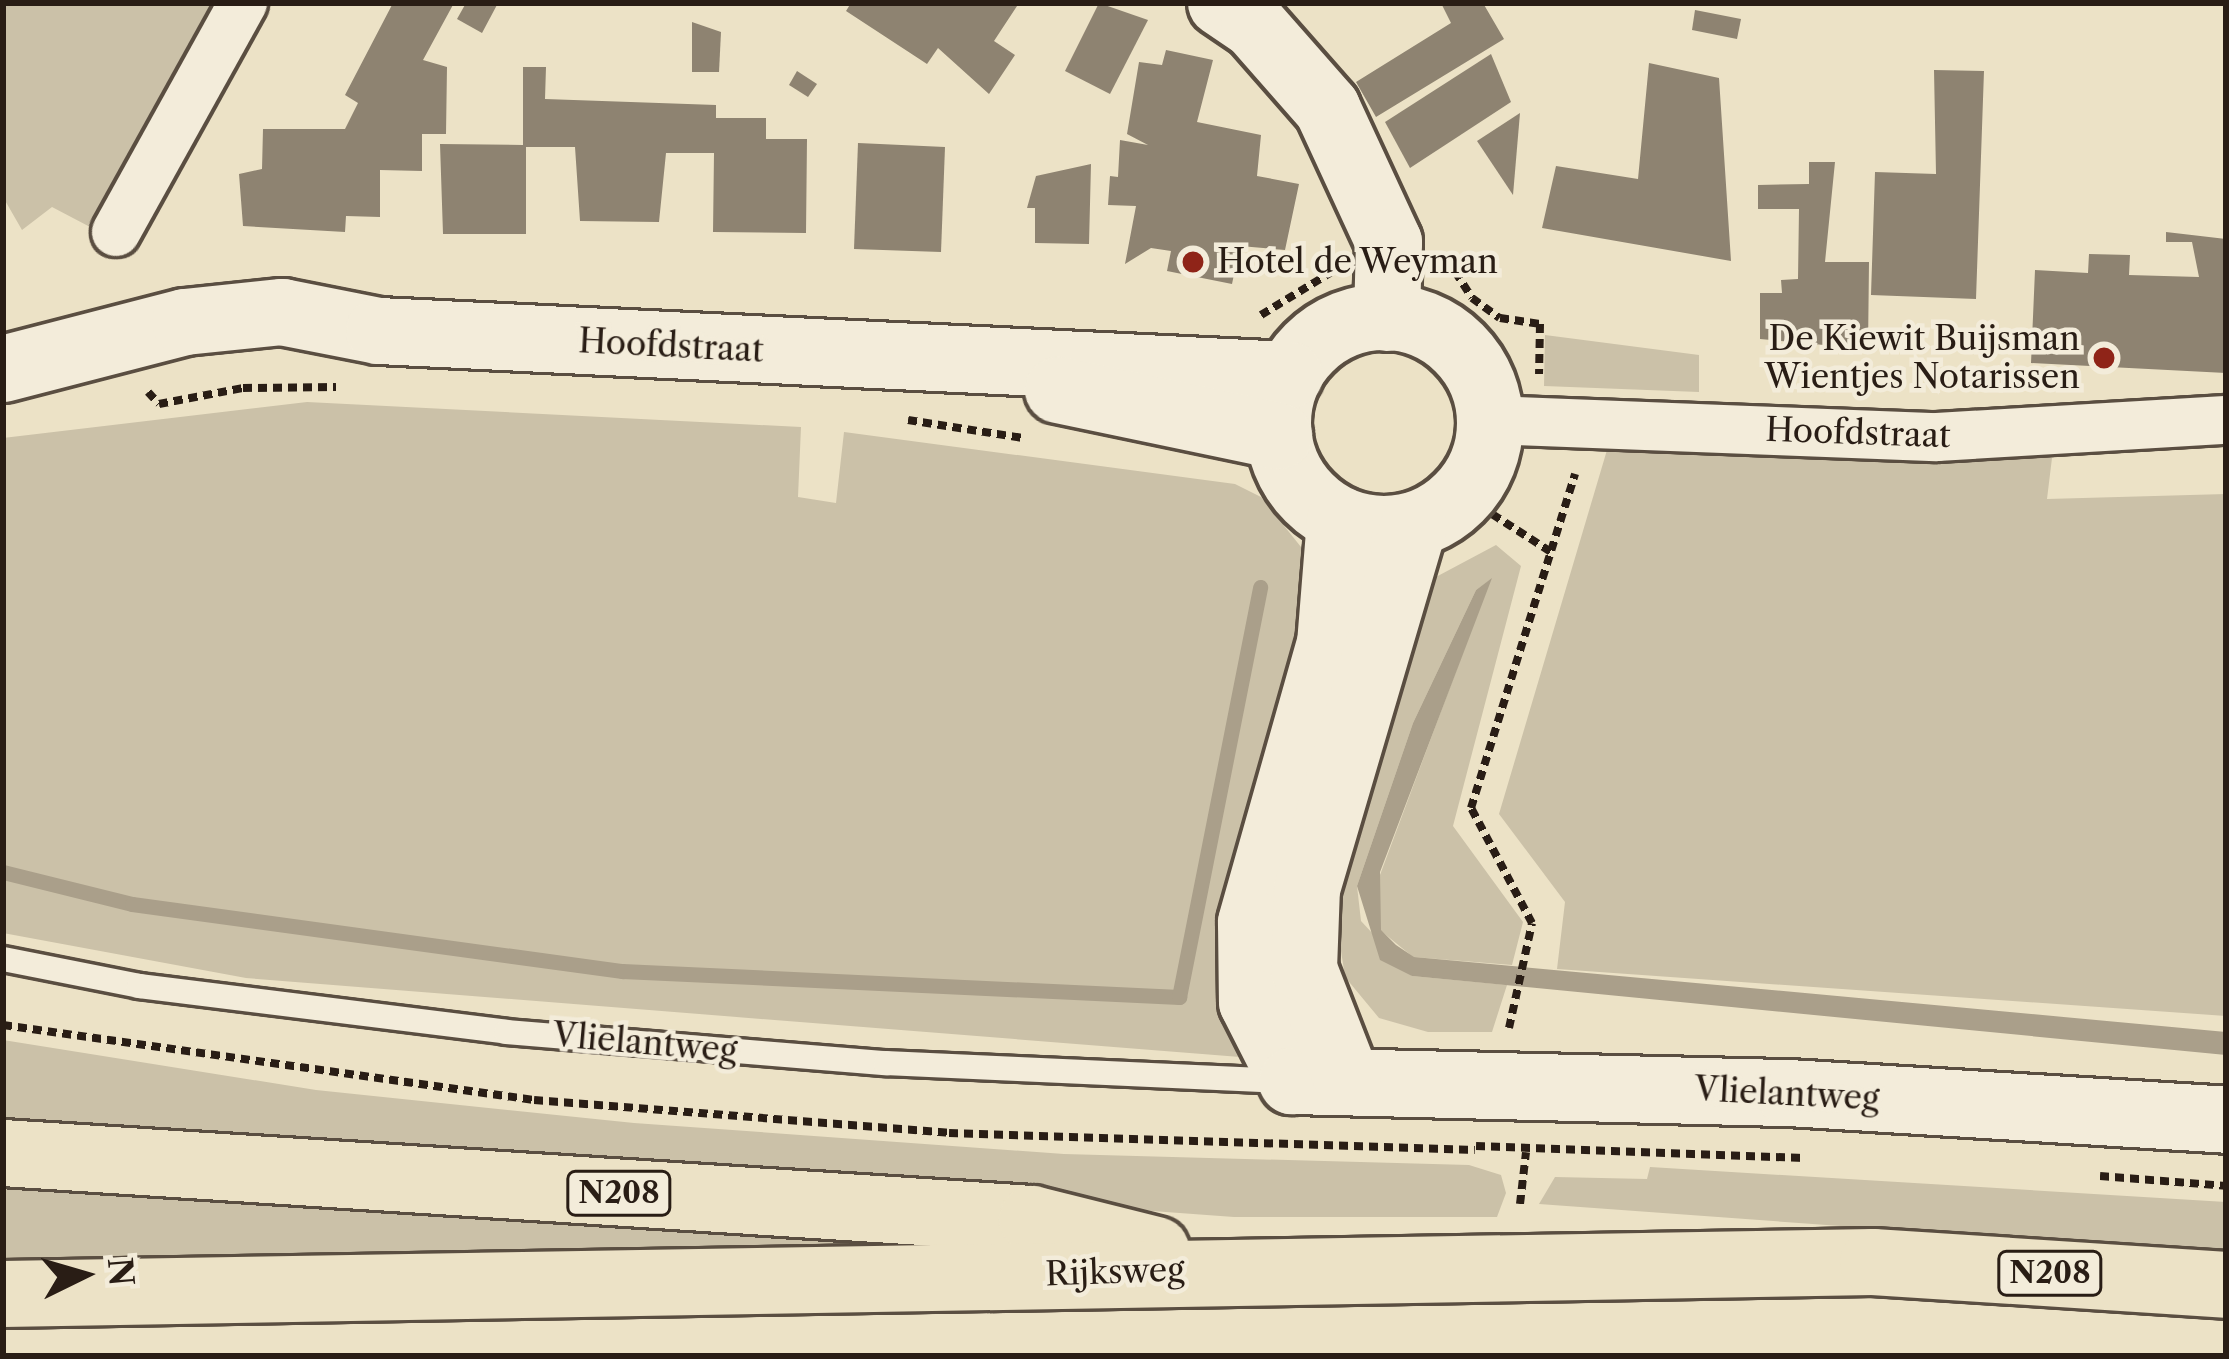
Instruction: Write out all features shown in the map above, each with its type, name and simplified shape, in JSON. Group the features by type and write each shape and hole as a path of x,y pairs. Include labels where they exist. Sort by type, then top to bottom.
{"main road":[{"path":"1221,3 1254,26 1327,108 1389,242 1387,318"},
{"name":"Hoofdstraat","path":"3,369 184,322 282,312 337,315 366,359"},
{"path":"1320,1082 1304,969 1307,889 1438,510 1484,458 1490,420 1478,373 1453,344 1419,322 1387,318 1327,330 1284,406 1300,487 1340,520 1438,510"},
{"name":"Hoofdstraat","path":"3,406 143,376 366,359 962,361 1091,400 1284,406"},
{"path":"1320,1082 1252,1002 1251,923 1330,643 1340,520"},
{"name":"Vlielantweg","path":"1320,1082 1768,1092 2226,1120"},
{"name":"N208","path":"3,1153 1032,1219 1229,1268"},
{"name":"Rijksweg","path":"3,1294 1229,1268 1873,1262 2226,1285"}],"street":[{"path":"116,232 243,3"},
{"name":"Hoofdstraat","path":"1490,420 1937,437 2226,420"}],"lane":[{"name":"Vlielantweg","path":"3,958 139,986 506,1032 886,1064 1320,1082"}],"path":[{"path":"1245,326 1389,242 1444,255 1472,298 1500,318 1540,324 1539,391 1592,392 1591,422 1471,808 1480,839 1526,900 1529,956 1517,996"},
{"path":"143,376 159,404 366,359"},
{"path":"887,417 1048,442"},
{"path":"1438,510 1551,552"},
{"path":"3,1025 176,1056 557,1102 949,1133 1475,1150"},
{"path":"1520,1204 1526,1151 1822,1158"},
{"path":"2091,1176 2226,1186"}],"shaded area":[{"path":"3,3 217,3 92,228 52,207 22,230 3,197"},
{"path":"1545,335 1699,355 1699,392 1544,386"},
{"path":"307,402 801,427 798,497 836,503 844,432 1235,484 1261,497 1317,567 1219,932 1240,1057 246,978 3,933 3,438"},
{"path":"1607,450 2052,458 2047,499 2226,494 2226,1016 1557,969 1565,902 1499,814"},
{"path":"1496,545 1521,566 1453,826 1523,922 1512,965 1413,957 1380,930 1380,875 1490,580 1476,590 1413,723 1357,886 1361,921 1412,976 1507,985 1492,1032 1428,1032 1379,1018 1345,977 1332,892 1419,586"},
{"path":"1492,578 1380,872 1381,930 1414,957 2226,1032 2226,1055 1412,976 1380,960 1357,886 1413,723 1476,590"},
{"path":"3,1040 316,1090 634,1123 1064,1154 1469,1165 1501,1175 1506,1193 1497,1217 1234,1217 3,1126"},
{"path":"1650,1167 2226,1202 2226,1254 1539,1204 1555,1177 1647,1179"},
{"path":"3,1188 256,1198 1061,1245 3,1263"}],"building":[{"path":"393,3 454,3 423,60 447,67 446,134 422,134 422,171 380,170 380,217 346,216 345,232 243,226 239,174 262,169 263,129 345,129 358,103 345,95"},
{"path":"466,3 498,3 482,33 457,19"},
{"path":"851,3 1019,3 994,41 1015,55 989,94 938,48 927,64 846,11"},
{"path":"1099,3 1148,20 1110,94 1065,71"},
{"path":"1441,3 1483,3 1504,39 1376,117 1356,82 1451,23"},
{"path":"1695,10 1741,19 1737,39 1692,30"},
{"path":"692,22 721,32 719,72 692,72"},
{"path":"1166,50 1213,60 1197,122 1261,135 1257,176 1299,184 1285,250 1240,246 1232,284 1167,271 1171,251 1151,248 1125,264 1136,206 1108,205 1110,176 1118,177 1120,140 1148,145 1127,134 1139,62 1162,65"},
{"path":"1491,54 1511,102 1410,168 1385,122"},
{"path":"1649,63 1719,78 1731,261 1542,228 1556,166 1638,179"},
{"path":"523,67 546,67 545,99 716,105 716,118 766,118 766,139 807,139 806,233 713,232 714,153 666,153 659,222 580,221 575,147 526,147 526,234 443,234 440,144 523,145"},
{"path":"1934,70 1984,71 1976,299 1871,295 1875,172 1936,174"},
{"path":"797,71 817,84 808,97 789,85"},
{"path":"1520,113 1513,195 1477,141"},
{"path":"858,143 945,147 941,252 854,249"},
{"path":"1809,162 1835,162 1825,262 1869,262 1868,349 1760,339 1760,293 1782,293 1781,280 1798,279 1799,209 1758,209 1758,185 1809,184"},
{"path":"1091,164 1089,244 1035,243 1035,208 1027,208 1036,176"},
{"path":"2166,232 2226,239 2226,373 2031,363 2035,270 2088,273 2089,254 2130,255 2129,275 2199,277 2192,242 2166,242"}],"waterway":[{"path":"3,872 132,904 622,971 1179,997 1260,587"}],"place":[{"name":"Hotel de Weyman","path":"1193,262"},
{"name":"De Kiewit Buijsman Wientjes Notarissen","path":"2104,358"}]}
